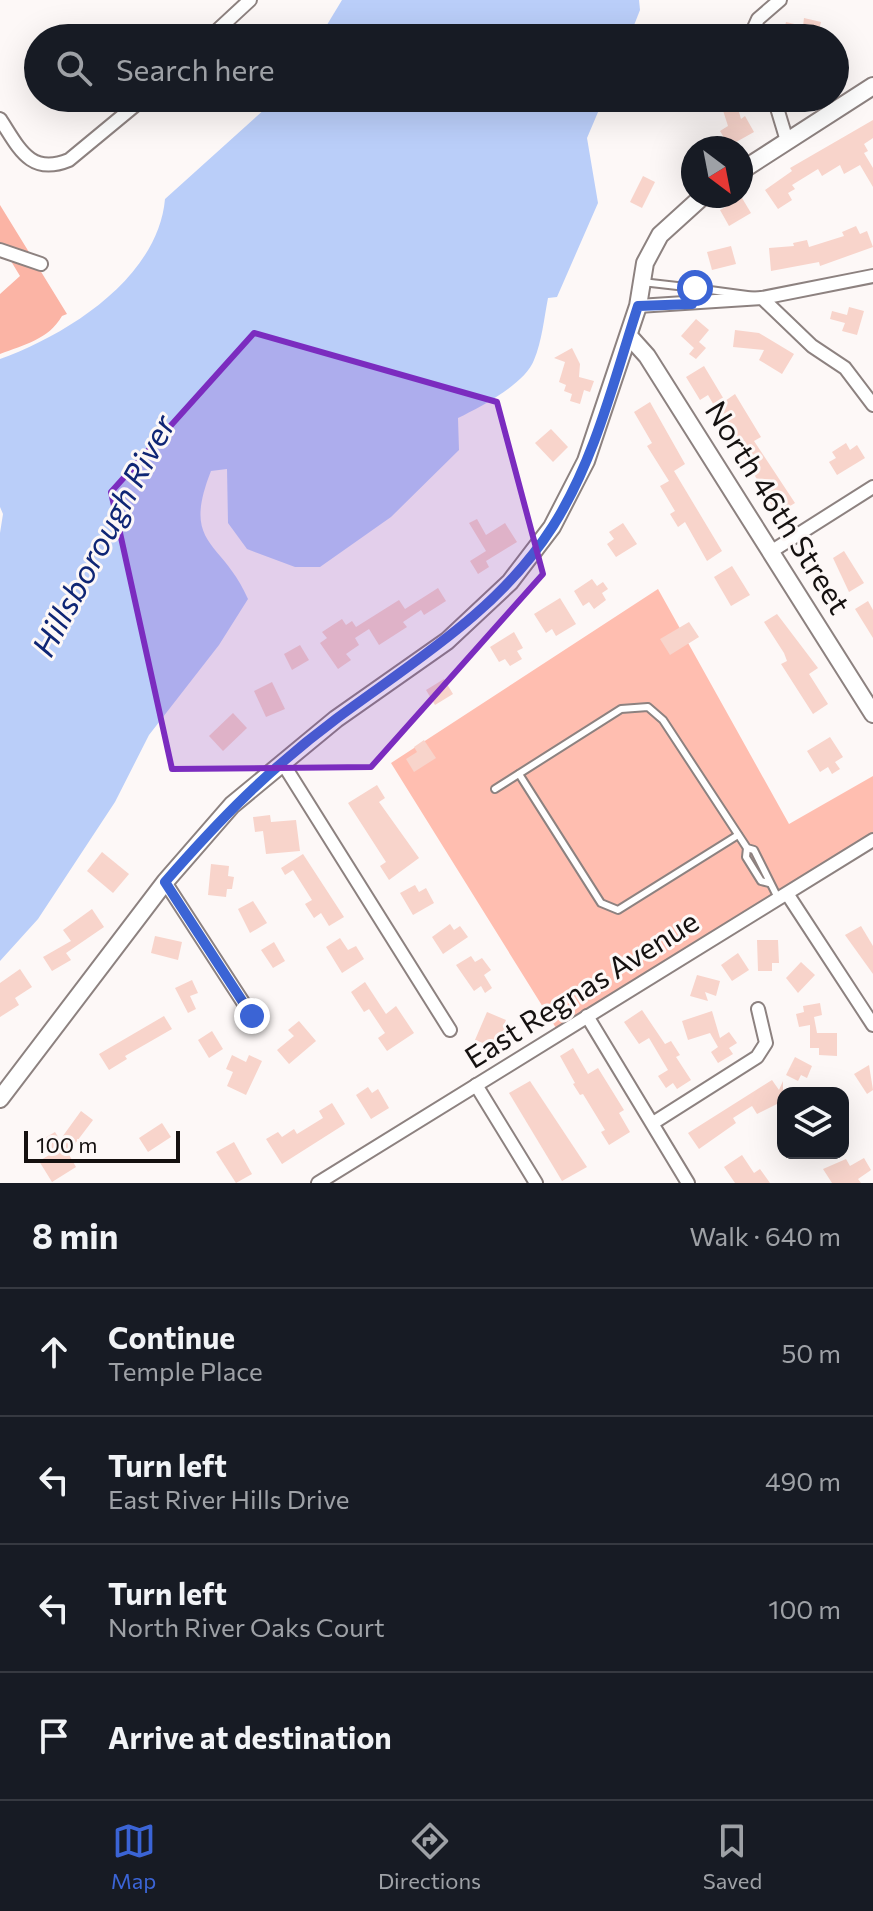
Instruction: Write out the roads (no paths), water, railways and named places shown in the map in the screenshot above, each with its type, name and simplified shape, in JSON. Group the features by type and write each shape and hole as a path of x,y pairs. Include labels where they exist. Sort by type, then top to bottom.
{"street":[{"path":"224,24 250,0"},
{"path":"756,24 780,0"},
{"path":"849,101 873,86"},
{"path":"0,119 29,158 38,165 56,165 69,160 127,112"},
{"path":"778,112 787,141"},
{"path":"753,163 832,112"},
{"path":"0,1099 165,882 232,805 336,719 447,641 510,582 552,527 586,461 638,306 645,263 660,235 690,208"},
{"path":"0,250 41,264"},
{"path":"638,306 762,298 873,276"},
{"path":"762,298 812,346 845,368 873,405"},
{"name":"North 46th Street","path":"629,336 647,356 873,714"},
{"path":"772,551 873,487"},
{"path":"282,762 450,1030"},
{"name":"East Regnas Avenue","path":"318,1183 873,840"},
{"path":"165,882 252,1016"},
{"path":"784,897 873,1025"},
{"path":"653,1123 757,1057 766,1043 758,1009"},
{"path":"587,1016 688,1183"},
{"path":"476,1085 536,1183"}],"lane":[{"path":"642,282 747,292 762,298"},
{"path":"692,304 695,288"},
{"path":"495,789 621,709 648,707 663,720 747,848 746,857 761,881 769,883 784,897"},
{"path":"519,774 601,903 613,910 618,910 738,835"}],"water":[{"path":"342,0 639,0 640,10 634,24 327,24"},
{"name":"Hillsborough River","path":"261,112 598,112 587,138 598,203 557,297 548,298 534,360 521,378 501,394 458,418 459,450 391,517 320,567 295,567 247,549 228,523 227,469 211,471 200,515 203,529 208,541 238,579 248,599 219,645 149,735 115,802 38,919 0,961 0,533 3,514 0,507 0,359 53,335 105,300 146,254 159,228 165,199"}]}
